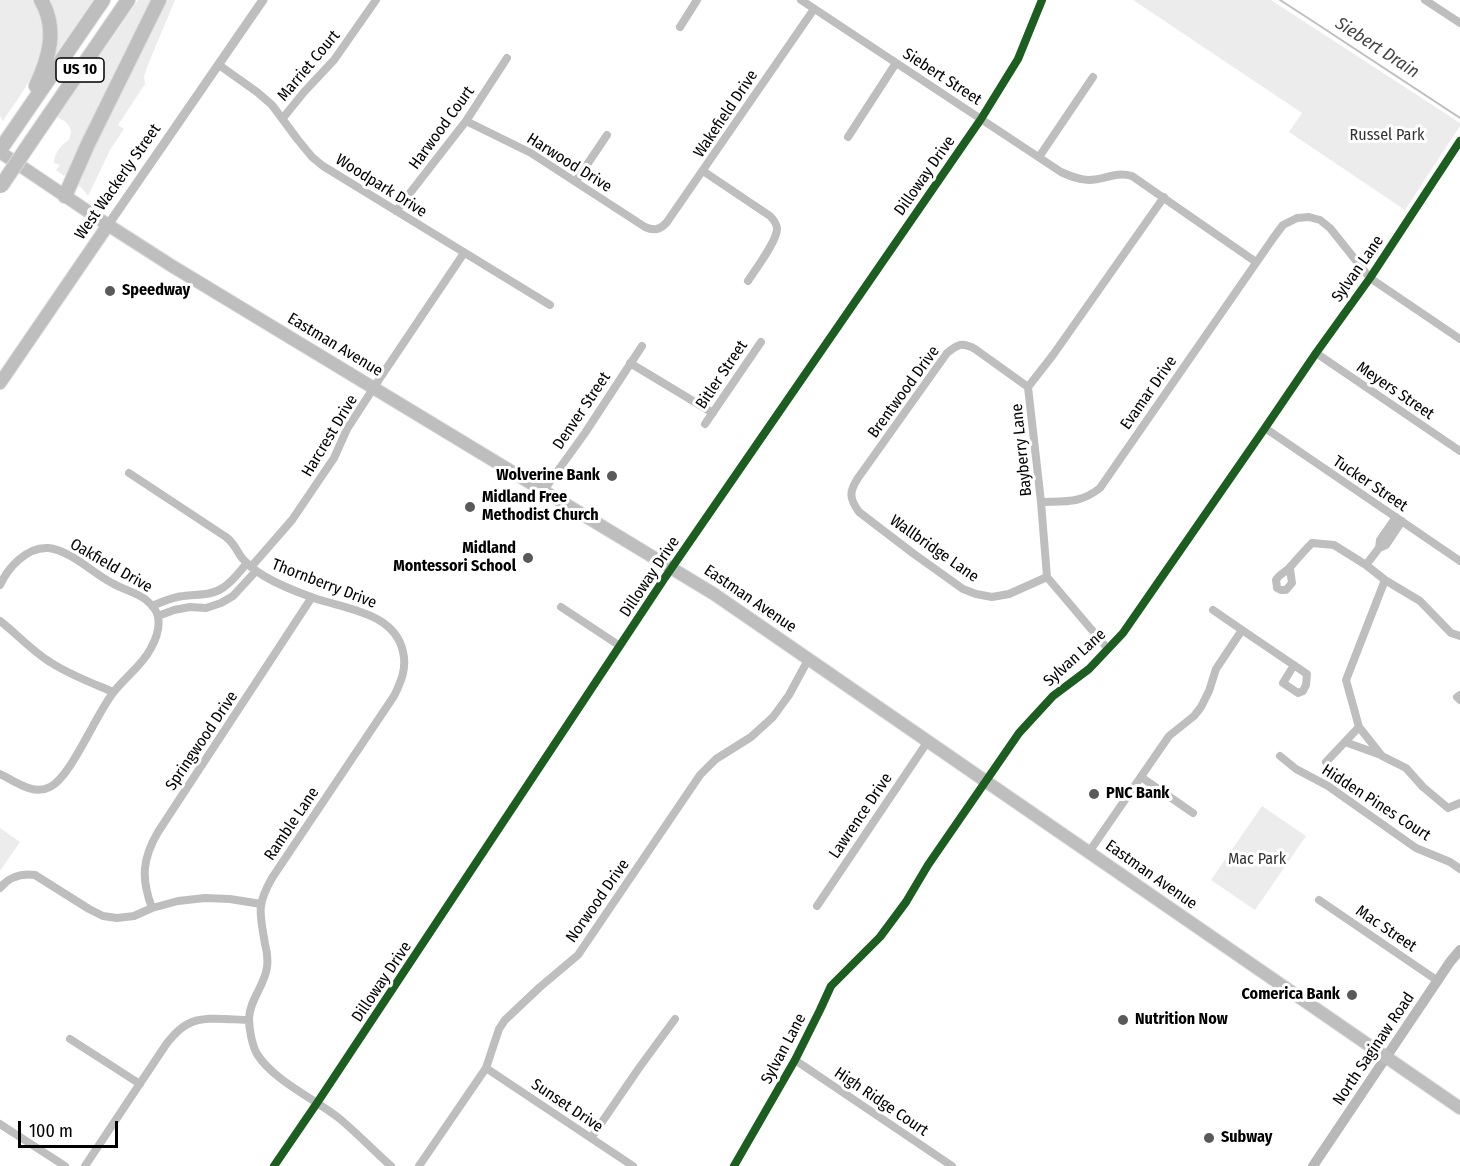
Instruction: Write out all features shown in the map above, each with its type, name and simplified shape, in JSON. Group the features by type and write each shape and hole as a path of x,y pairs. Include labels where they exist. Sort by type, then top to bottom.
{"highway":[{"path":"16,126 49,54 51,29 41,0"},
{"name":"US 10","path":"0,151 103,0"},
{"name":"US 10","path":"1,187 128,0"},
{"path":"65,196 159,0"}],"main road":[{"name":"Eastman Avenue","path":"0,151 172,266 714,594 1460,1108"},
{"name":"West Wackerly Street","path":"0,383 108,225"},
{"name":"North Saginaw Road","path":"1314,1166 1460,950"}],"street":[{"name":"West Wackerly Street","path":"108,225 263,0"},
{"name":"Marriet Court","path":"283,118 334,60 376,0"},
{"path":"680,27 697,0"},
{"name":"Siebert Street","path":"801,0 1061,172 1075,178 1090,180 1124,173 1132,176 1256,262"},
{"name":"Dilloway Drive","path":"274,1166 672,568 981,119 1018,59 1042,0"},
{"path":"1425,0 1460,23"},
{"name":"Wakefield Drive","path":"656,230 662,228 703,171 814,9"},
{"name":"Harwood Court","path":"396,211 466,121 507,58"},
{"path":"848,137 896,63"},
{"name":"Woodpark Drive","path":"219,65 272,105 297,141 323,166 550,305"},
{"path":"1039,158 1093,77"},
{"name":"Harwood Drive","path":"466,121 531,153 645,227 656,230"},
{"path":"576,181 607,135"},
{"name":"Sylvan Lane","path":"734,1166 795,1060 831,986 880,937 1019,733 1053,696 1089,669 1123,633 1370,278 1460,141"},
{"path":"703,171 776,222 778,230 774,240 748,281"},
{"name":"Bayberry Lane","path":"1047,577 1029,387 1164,197"},
{"name":"Evamar Drive","path":"1041,502 1078,500 1090,496 1100,488 1256,262 1283,225 1297,218 1309,217 1320,220 1330,228 1370,278 1460,339"},
{"name":"Harcrest Drive","path":"251,567 292,520 332,462 347,429 464,253"},
{"name":"Bitler Street","path":"705,424 761,342"},
{"name":"Brentwood Drive","path":"851,496 852,487 858,478 947,353 956,346 966,344 975,349 1029,387"},
{"name":"Denver Street","path":"544,490 590,426 642,346"},
{"name":"Meyers Street","path":"1316,353 1460,451"},
{"path":"630,363 713,412"},
{"name":"Tucker Street","path":"1265,429 1460,561"},
{"path":"129,473 233,542 241,557 251,567"},
{"name":"Wallbridge Lane","path":"851,496 859,512 963,589 992,597 1009,594 1047,577"},
{"path":"1366,565 1378,548 1386,544 1399,519"},
{"path":"1290,569 1312,543 1334,545 1420,601 1451,633 1460,636"},
{"name":"Oakfield Drive","path":"0,585 10,569 28,553 48,548 69,556 110,582 144,599 158,616 174,610 190,607 206,608 221,603 233,596 251,567"},
{"name":"Thornberry Drive","path":"251,567 275,582 382,621 397,636 404,656"},
{"name":"Oakfield Drive","path":"152,606 184,596 214,593 251,567"},
{"path":"1047,577 1108,649"},
{"path":"1382,756 1359,727 1346,680 1385,580"},
{"name":"Springwood Drive","path":"152,908 144,878 150,847 312,597"},
{"path":"561,607 620,646"},
{"path":"1213,610 1294,665"},
{"path":"0,774 37,791 50,788 58,782 113,692 151,650 157,638 158,616"},
{"path":"0,621 50,662 73,675 113,692"},
{"path":"1089,852 1168,736 1194,716 1201,707 1209,691 1215,669 1242,630"},
{"name":"Ramble Lane","path":"249,1020 250,1007 265,977 267,967 268,957 261,917 264,893 394,696 404,671 404,656"},
{"name":"Norwood Drive","path":"419,1166 486,1068 499,1029 505,1020 578,955 700,775 716,759 752,737 773,717 789,695 809,658"},
{"path":"1460,695 1457,697 1460,700"},
{"path":"1326,762 1359,727"},
{"name":"Lawrence Drive","path":"817,906 928,741"},
{"path":"1345,742 1406,768 1423,787 1448,808 1460,803"},
{"name":"Hidden Pines Court","path":"1280,756 1296,769 1328,786 1416,848 1450,862 1460,869"},
{"path":"1141,777 1193,813"},
{"path":"2,886 14,877 34,875 103,916 117,918 134,916 178,901 205,898 261,904"},
{"name":"Mac Street","path":"1319,900 1438,981"},
{"path":"85,1166 167,1043 189,1023 201,1019 249,1020 256,1052 265,1065 339,1119 391,1166"},
{"path":"591,1138 675,1019"},
{"path":"70,1039 140,1084"},
{"name":"High Ridge Court","path":"795,1060 952,1166"},
{"name":"Sunset Drive","path":"486,1068 633,1166"},
{"path":"0,1124 64,1166"}],"green space":[{"path":"0,0 33,0 41,17 43,33 38,64 3,121 0,116"},
{"path":"46,0 93,0 52,60"},
{"path":"138,0 153,0 70,173 64,176 56,170 60,165 54,163 54,159 58,150 69,140 71,132 66,122 57,117"},
{"path":"165,0 175,0 147,67 144,77 145,84 118,125 124,129 110,150 88,196 79,187 80,174"},
{"name":"Russel Park","path":"1133,0 1271,0 1460,123 1460,126 1405,210 1289,132 1302,113"},
{"name":"Mac Park","path":"1262,806 1306,836 1255,910 1211,880"},
{"path":"0,828 20,842 0,871"}],"waterway":[{"name":"Siebert Drain","path":"1280,0 1460,118"}],"cycle path":[{"path":"274,1166 664,579 981,119 1018,59 1042,0"},
{"path":"734,1166 795,1060 831,986 880,937 1019,733 1053,696 1089,669 1123,633 1370,278 1460,141"}],"place":[{"name":"Speedway","path":"110,291"},
{"name":"Wolverine Bank","path":"612,476"},
{"name":"Midland Free Methodist Church","path":"470,507"},
{"name":"Midland Montessori School","path":"528,558"},
{"name":"PNC Bank","path":"1094,794"},
{"name":"Comerica Bank","path":"1352,995"},
{"name":"Nutrition Now","path":"1123,1020"},
{"name":"Subway","path":"1209,1138"}]}
